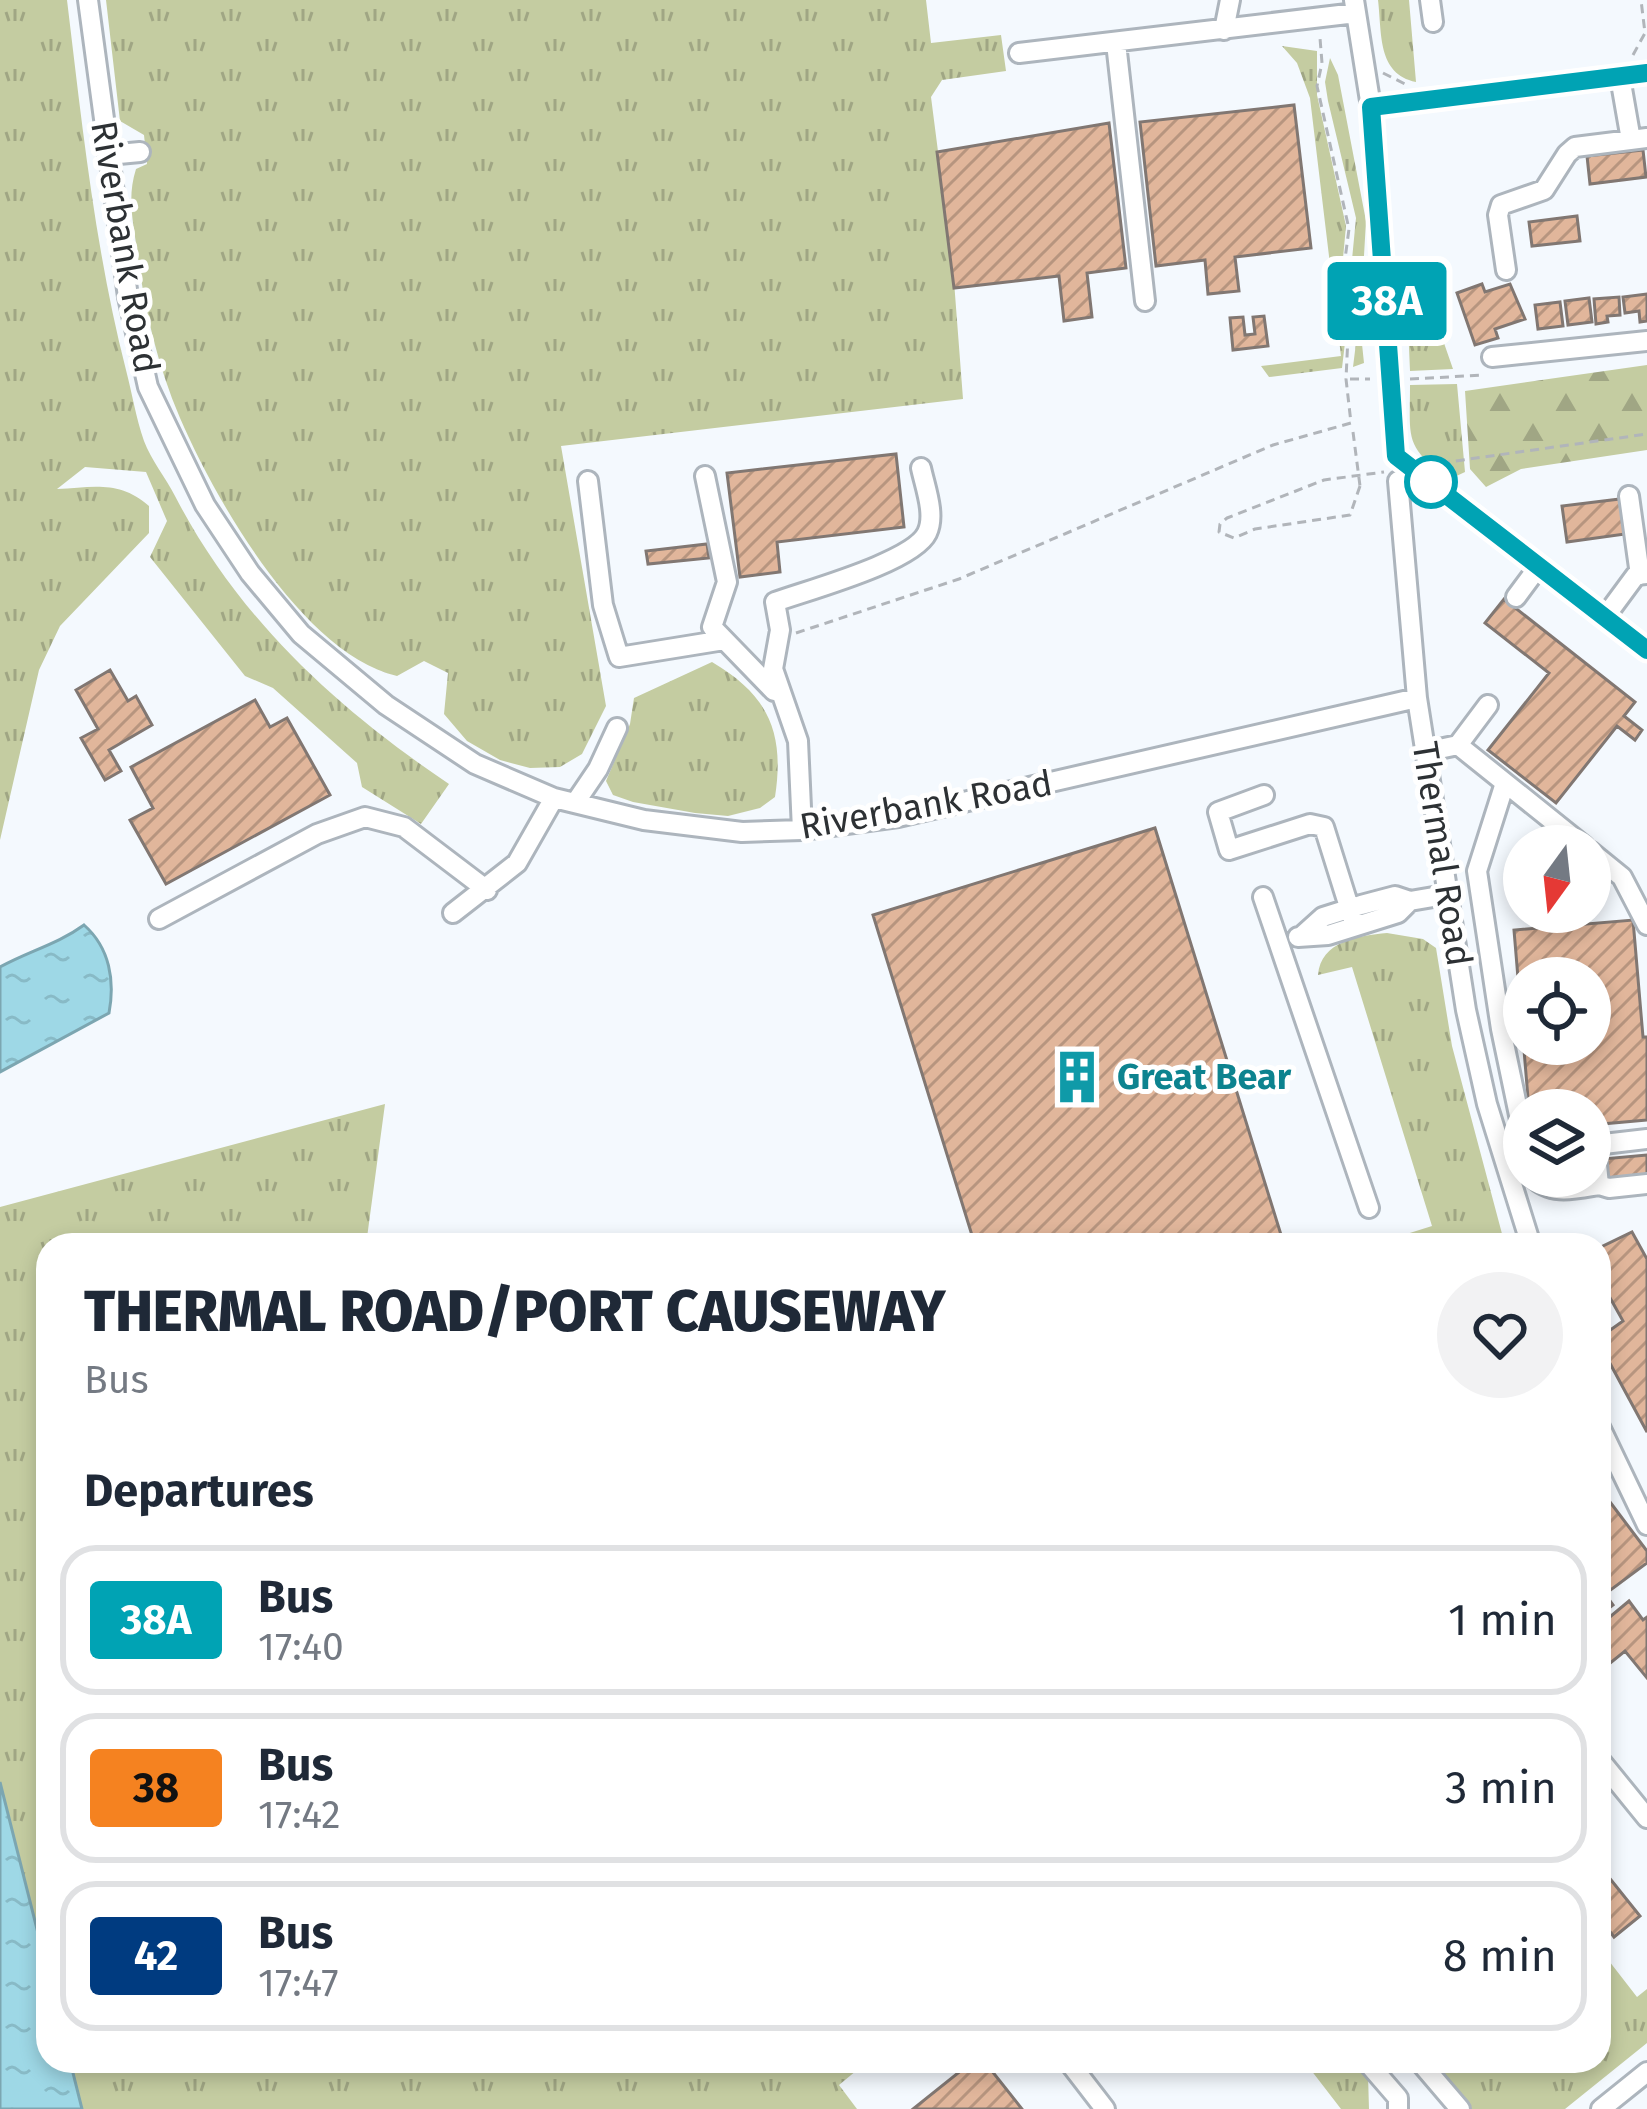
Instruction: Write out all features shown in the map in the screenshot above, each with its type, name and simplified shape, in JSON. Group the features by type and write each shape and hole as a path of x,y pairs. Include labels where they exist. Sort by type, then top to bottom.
{"street":[{"name":"Riverbank Road","path":"88,0 128,297 148,387 205,505 250,573 301,634 386,705 475,764 554,798 691,828 802,830 898,817 1417,698"},
{"path":"1224,30 1230,0"},
{"path":"1430,0 1433,22"},
{"path":"1018,53 1224,30 1319,17 1355,7"},
{"name":"Thermal Road","path":"1355,7 1371,107 1417,698 1466,1010 1486,1104 1527,1233"},
{"path":"1116,43 1145,301"},
{"path":"1371,107 1624,69 1647,73"},
{"path":"1506,270 1498,215 1501,206 1544,190 1575,147 1639,139 1624,69"},
{"path":"108,155 140,152"},
{"path":"1492,358 1644,341"},
{"path":"1396,465 1432,470 1539,566 1647,650"},
{"path":"802,830 799,741 772,669 779,639 775,602 909,554 928,532 931,512 921,468"},
{"path":"705,476 727,582 712,627 785,704"},
{"path":"588,482 603,605 619,657 724,640"},
{"path":"1605,616 1644,574 1628,496"},
{"path":"1516,597 1539,566"},
{"path":"1426,752 1457,745 1488,705"},
{"path":"575,803 598,769 616,728"},
{"path":"1457,745 1557,825"},
{"path":"1505,783 1477,871 1514,1089"},
{"path":"1264,795 1217,812 1229,850 1310,824 1324,826 1352,918"},
{"path":"454,913 518,863 554,798"},
{"path":"160,919 316,834 365,817 404,826 487,890"},
{"path":"1611,868 1622,877 1647,925"},
{"path":"1279,943 1303,935 1323,917 1352,918 1395,896 1410,901 1450,894"},
{"path":"1263,897 1369,1208"},
{"path":"1611,1143 1647,1139"},
{"path":"1611,1188 1647,1184"},
{"path":"1611,1451 1647,1525"},
{"path":"1611,1774 1647,1818"},
{"path":"1601,2109 1647,2072"},
{"path":"1077,2073 1105,2109"},
{"path":"1376,2073 1398,2098 1398,2109"},
{"path":"1429,2073 1460,2109"}],"path":[{"path":"1624,69 1645,33 1641,0"},
{"path":"1319,17 1322,63 1317,86 1349,229 1340,297 1348,336 1346,379 1351,424 1353,432 1360,486 1349,515 1255,529 1234,538 1219,532 1227,518 1324,480 1396,465"},
{"path":"1366,72 1378,71 1410,86"},
{"path":"779,639 959,579 1273,445 1351,424"},
{"path":"1432,470 1647,434"}],"green space":[{"path":"0,0 67,0 106,279 136,414 151,455 200,540 260,621 329,692 449,784 421,824 362,787 357,763 273,688 245,676 150,557 167,521 146,472 85,467 57,489 106,487 127,492 149,506 149,533 60,626 39,670 0,840"},
{"path":"106,0 926,0 931,43 1001,35 1006,71 942,80 931,97 953,268 963,399 561,446 606,706 582,754 560,767 530,768 500,760 467,741 444,714 448,673 424,661 397,676 362,662 328,638 297,607 240,530 196,452 165,377 148,314 131,199 136,169 147,164 144,135 120,121"},
{"path":"1378,0 1409,0 1416,82 1403,78 1388,61"},
{"path":"1282,46 1317,51 1317,95 1346,226 1340,290 1346,334 1342,368 1269,377 1261,366 1341,356 1310,98 1297,63"},
{"path":"1330,58 1338,75 1366,221 1360,325 1364,363 1353,367 1357,335 1348,301 1356,218 1328,101 1325,82"},
{"path":"1406,277 1421,277 1453,369 1410,371"},
{"path":"1647,365 1647,450 1521,469 1486,487 1470,469 1465,391"},
{"path":"1457,384 1465,472 1448,480 1412,440 1410,385"},
{"path":"712,662 747,688 768,718 777,753 775,797 760,808 728,816 613,795 606,781 630,724 634,698"},
{"path":"1387,933 1423,939 1436,948 1452,1046 1502,1233 1410,1233 1432,1226 1352,967 1318,975 1326,955 1353,939"},
{"path":"385,1104 368,1233 36,1233 36,1925 0,1782 0,1207"},
{"path":"1611,1963 1637,1997 1647,1989 1647,2043 1611,2072"},
{"path":"73,2073 854,2073 839,2085 857,2109 82,2109"},
{"path":"1313,2073 1368,2075 1369,2109 1341,2109"},
{"path":"1440,2073 1610,2073 1565,2109 1469,2109"}],"water":[{"path":"84,925 100,944 108,966 109,1013 0,1072 0,967"},
{"path":"0,1782 36,1925 36,2073 73,2073 82,2109 0,2109"}],"building":[{"path":"1294,105 1311,248 1235,257 1239,291 1208,294 1205,260 1156,266 1140,122"},
{"path":"1109,123 1126,268 1087,273 1092,317 1064,321 1059,276 954,288 937,152"},
{"path":"1643,150 1646,177 1590,184 1587,156"},
{"path":"1577,216 1580,241 1532,246 1529,222"},
{"path":"1482,284 1485,292 1510,284 1525,319 1495,329 1498,338 1475,345 1457,293"},
{"path":"1647,294 1647,321 1640,322 1639,311 1625,313 1623,297"},
{"path":"1619,297 1620,315 1607,316 1608,322 1596,324 1594,299"},
{"path":"1589,298 1592,322 1568,325 1565,301"},
{"path":"1560,302 1563,326 1538,329 1535,305"},
{"path":"1264,316 1268,346 1233,350 1230,318 1243,317 1245,335 1255,334 1253,317"},
{"path":"896,454 904,527 777,542 780,572 740,577 727,473"},
{"path":"1620,499 1625,534 1567,542 1562,506"},
{"path":"707,544 709,558 648,564 646,551"},
{"path":"1504,599 1635,702 1624,716 1642,730 1635,740 1617,726 1556,803 1488,750 1549,673 1485,623"},
{"path":"110,670 128,701 136,696 152,725 109,750 121,771 105,780 81,738 98,729 76,690"},
{"path":"255,700 270,727 287,718 330,795 166,884 130,820 153,808 131,767"},
{"name":"Great Bear","path":"1155,828 1280,1233 971,1233 873,915"},
{"path":"1633,920 1643,1037 1647,1037 1647,1120 1611,1123 1611,1089 1527,1089 1525,1065 1611,1065 1611,957 1516,957 1514,933 1611,933 1611,922"},
{"path":"1647,1155 1647,1179 1611,1182 1611,1158"},
{"path":"1632,1232 1647,1259 1647,1432 1611,1365 1611,1330 1623,1321 1611,1300 1611,1242"},
{"path":"1611,1503 1647,1551 1647,1563 1611,1590"},
{"path":"1629,1601 1643,1620 1647,1617 1647,1678 1625,1651 1611,1662 1611,1616"},
{"path":"1611,1880 1640,1916 1614,1937 1611,1933"},
{"path":"958,2073 994,2073 1022,2109 913,2109"}],"bus line":[{"name":"38A","path":"1647,73 1371,107 1396,456 1647,650"}],"place":[{"name":"Great Bear","path":"1077,1077"}]}
